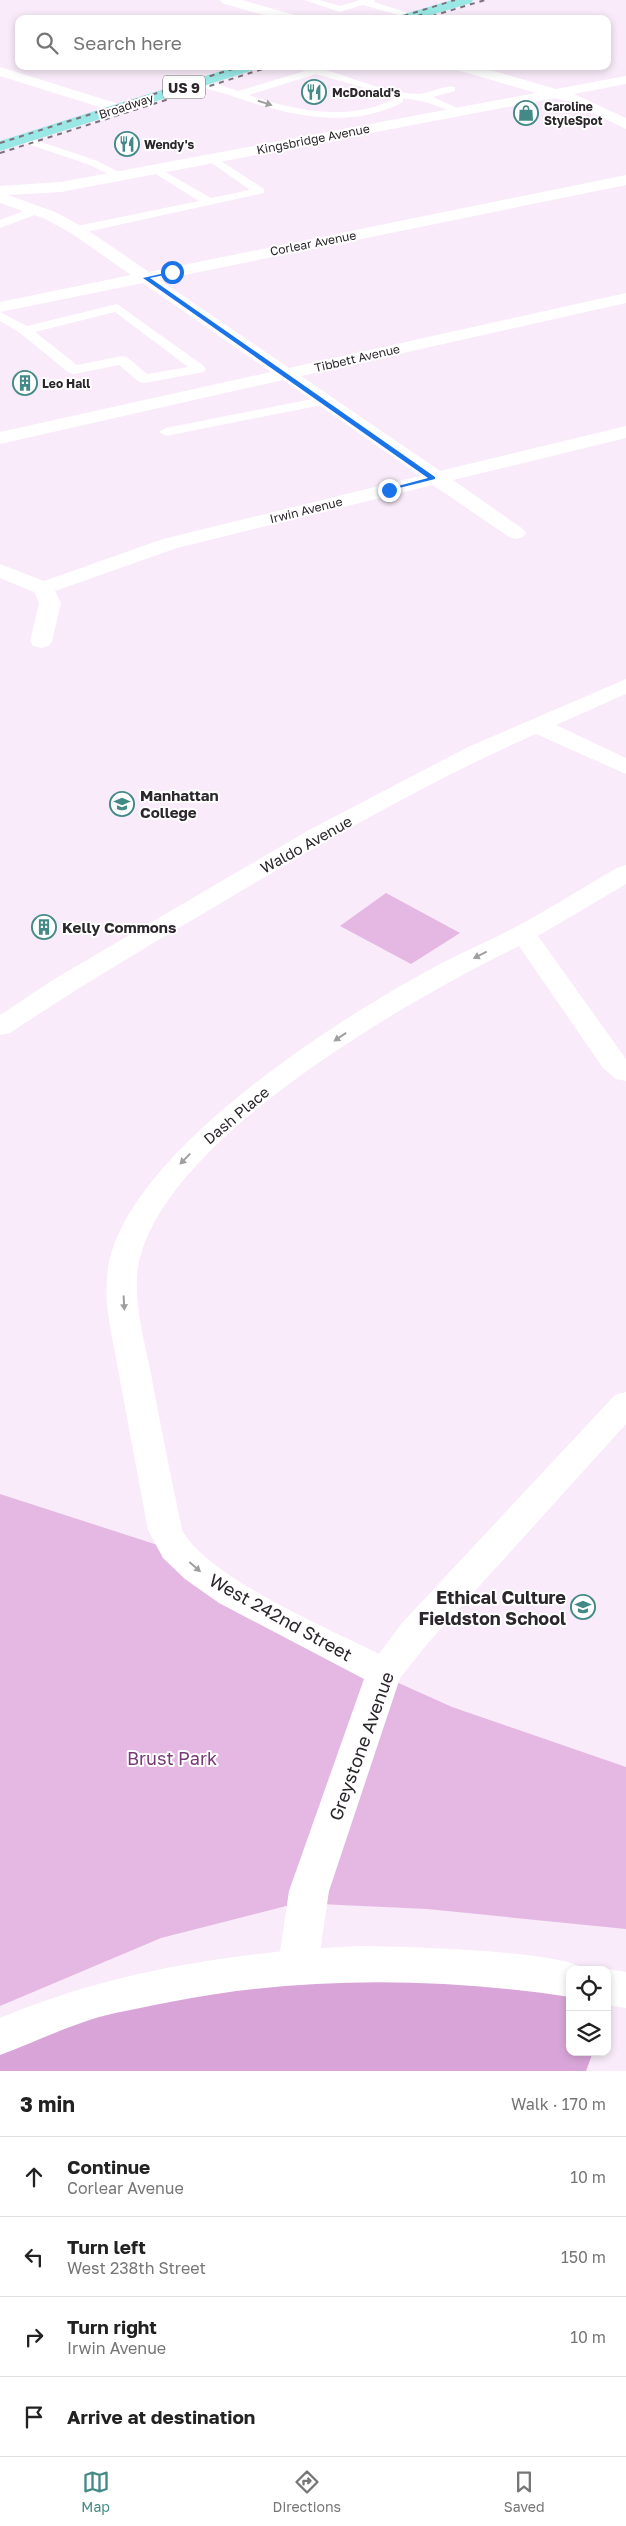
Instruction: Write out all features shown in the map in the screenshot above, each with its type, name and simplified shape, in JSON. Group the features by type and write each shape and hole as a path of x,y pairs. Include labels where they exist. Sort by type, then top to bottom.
{"main road":[{"path":"415,15 466,0"},
{"name":"Broadway","path":"0,146 240,70"}],"street":[{"path":"227,0 279,15"},
{"path":"473,70 575,99 626,124"},
{"path":"0,71 117,108"},
{"name":"Kingsbridge Avenue","path":"0,191 29,190 121,176 626,80"},
{"path":"0,176 29,190 43,212"},
{"name":"Corlear Avenue","path":"0,307 626,180"},
{"path":"0,198 43,212 77,230 433,478 516,533"},
{"name":"Tibbett Avenue","path":"0,438 626,298"},
{"name":"Irwin Avenue","path":"43,588 170,543 626,432"},
{"path":"0,570 43,588 50,603 41,641"},
{"name":"Waldo Avenue","path":"0,1027 65,984 318,835 476,752 626,686"},
{"path":"536,725 626,768"},
{"name":"Dash Place","path":"165,1530 125,1319 122,1273 132,1234 152,1198 184,1160 223,1124 290,1071 428,981 523,933 626,873"},
{"path":"523,933 614,1062 626,1073"},
{"name":"Greystone Avenue","path":"298,1965 302,1927 309,1891 384,1673 415,1633 626,1403"},
{"name":"West 242nd Street","path":"165,1530 175,1549 197,1570 231,1594 384,1673"},
{"path":"0,2036 92,2002 174,1983 298,1965 410,1963 482,1968 566,1979"},
{"path":"611,1988 626,1990"}],"lane":[{"path":"309,0 340,9 367,1 403,15"},
{"path":"312,70 389,92 429,99 459,111"},
{"path":"240,94 315,71"},
{"path":"202,82 298,114 319,116 344,116 388,107 399,100 389,92"},
{"path":"419,97 451,88"},
{"path":"23,138 74,155 121,176"},
{"path":"77,230 260,191 213,158"},
{"path":"155,169 209,202"},
{"path":"0,224 43,212"},
{"path":"0,316 25,330 74,370 122,360 144,379 199,369 117,308 25,330"},
{"path":"166,432 322,401"}],"green space":[{"path":"386,893 460,933 411,964 340,926"},
{"name":"Brust Park","path":"0,1494 173,1550 383,1676 452,1707 626,1767 626,1929 427,1909 298,1903 161,1938 0,2006"}],"shaded area":[{"path":"566,1980 566,2056 592,2056 586,2071 0,2071 0,2037 174,1983"}],"railway":[{"path":"407,15 455,0"},
{"path":"435,15 485,0"},
{"path":"421,15 427,13"},
{"path":"0,143 229,70"},
{"path":"0,153 259,70"}],"place":[{"name":"McDonald's","path":"314,92"},
{"name":"Caroline StyleSpot","path":"526,113"},
{"name":"Wendy's","path":"127,144"},
{"name":"Leo Hall","path":"25,383"},
{"name":"Manhattan College","path":"122,804"},
{"name":"Kelly Commons","path":"44,927"},
{"name":"Ethical Culture Fieldston School","path":"583,1607"}],"route":[{"path":"172,272 145,278 433,478 389,490"}]}
